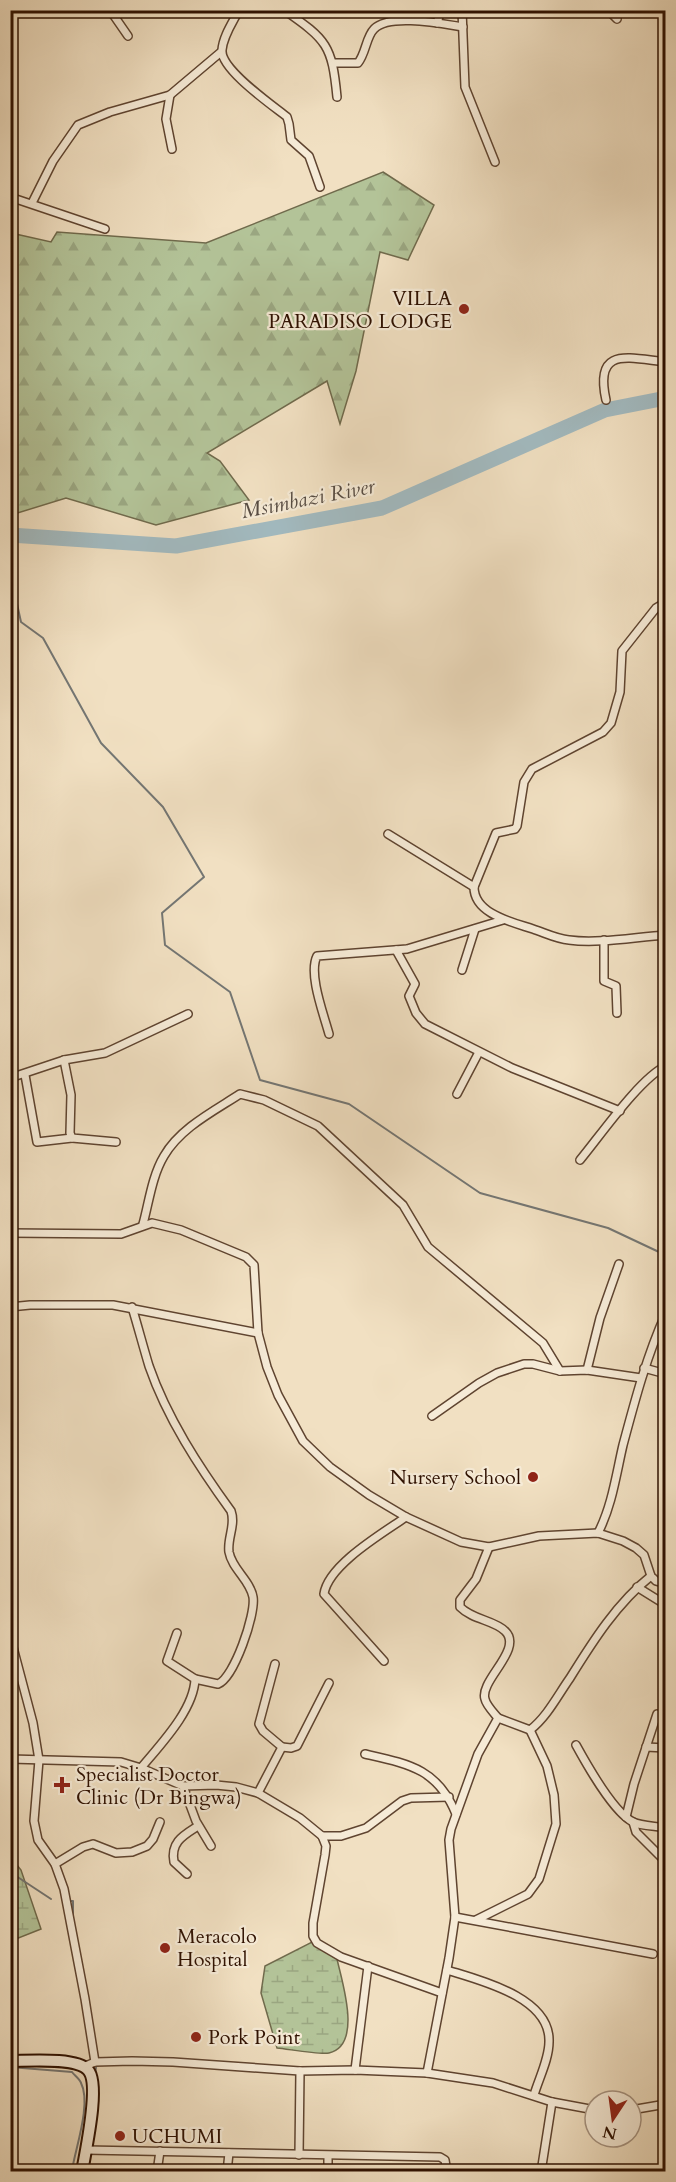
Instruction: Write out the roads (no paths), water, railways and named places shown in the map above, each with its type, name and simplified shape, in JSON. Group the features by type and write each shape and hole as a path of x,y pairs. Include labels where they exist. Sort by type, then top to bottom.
{"main road":[{"path":"10,2061 57,2061 88,2070 93,2086 82,2172"}],"street":[{"path":"110,10 129,36"},
{"path":"32,203 53,161 78,125 110,112 170,95 221,52 224,40 239,10"},
{"path":"284,10 317,34 326,46 333,63 337,98"},
{"path":"437,23 441,10"},
{"path":"462,10 465,87 495,162"},
{"path":"608,10 616,19"},
{"path":"333,63 358,63 371,34 381,25 407,21 463,27"},
{"path":"221,52 226,62 246,85 286,117 291,140 309,156 320,187"},
{"path":"170,95 166,119 172,149"},
{"path":"10,197 105,229"},
{"path":"606,399 603,376 611,361 620,358 666,362"},
{"path":"666,605 661,605 656,609 622,651 620,692 611,723 603,732 532,769 524,782 517,826 514,829 496,833 474,886 474,894 480,902 502,920 569,940 604,940 666,935"},
{"path":"388,834 474,886"},
{"path":"329,1034 315,976 314,963 317,956 418,947 502,920"},
{"path":"462,970 475,929"},
{"path":"604,940 604,981 616,986 617,1013"},
{"path":"396,950 416,984 409,996 416,1013 424,1024 479,1052 620,1111"},
{"path":"10,1078 64,1060 105,1053 188,1014"},
{"path":"457,1094 479,1052"},
{"path":"64,1060 71,1095 70,1133 72,1138"},
{"path":"580,1160 651,1076 666,1066"},
{"path":"24,1075 37,1142 72,1138 116,1142"},
{"path":"143,1224 163,1158 175,1140 240,1094 264,1100 318,1126 402,1205 428,1247 543,1343 560,1371"},
{"path":"10,1233 120,1234 152,1222 181,1230 235,1251 254,1264 258,1333 278,1395 303,1441 330,1467 369,1495 406,1516 461,1542 489,1547 539,1536 598,1533 636,1548 644,1555 651,1576 656,1581 666,1584"},
{"path":"587,1370 600,1318 619,1264"},
{"path":"10,1307 96,1304 132,1307 258,1333"},
{"path":"132,1307 150,1367 177,1427 199,1465 231,1511 233,1518 229,1553 254,1599 247,1631 227,1677 218,1684 195,1679 168,1661 177,1634"},
{"path":"598,1533 609,1508 644,1368 666,1313"},
{"path":"432,1416 478,1383 512,1367 533,1364 560,1371 587,1370 641,1378"},
{"path":"644,1368 666,1374"},
{"path":"384,1661 324,1594 325,1586 349,1560 406,1516"},
{"path":"476,1920 528,1894 539,1879 556,1824 557,1813 548,1766 531,1730 498,1718 484,1699 485,1690 508,1649 509,1638 506,1631 467,1614 460,1607 460,1600 476,1579 489,1547"},
{"path":"531,1730 550,1707 605,1626 637,1587 651,1576"},
{"path":"637,1587 666,1605"},
{"path":"10,1636 33,1724 39,1760 34,1821 38,1840 55,1864 64,1889 95,2062"},
{"path":"275,1664 259,1724 263,1731 282,1747 297,1746 329,1683"},
{"path":"141,1768 175,1726 188,1703 195,1679"},
{"path":"626,1817 657,1714"},
{"path":"427,2073 447,1970 454,1917 449,1840 451,1828 478,1755 498,1718"},
{"path":"576,1745 613,1803 626,1817 633,1822 666,1828"},
{"path":"258,1793 282,1747"},
{"path":"646,1747 666,1748"},
{"path":"365,1754 421,1770 443,1788 456,1814"},
{"path":"10,1759 121,1762 183,1786 236,1786 258,1793 300,1818 322,1836 326,1846 313,1923 313,1936 317,1943 333,1953 442,1993"},
{"path":"183,1786 198,1826 211,1846"},
{"path":"322,1836 341,1836 366,1828 402,1801 411,1798 449,1797"},
{"path":"55,1864 83,1847 93,1844 116,1853 132,1852 147,1846 153,1839 160,1822"},
{"path":"633,1822 636,1832 666,1862"},
{"path":"187,1874 174,1862 174,1850 181,1836 198,1826"},
{"path":"454,1917 653,1954"},
{"path":"355,2070 368,1966"},
{"path":"447,1970 487,1982 512,1993 535,2010 547,2026 549,2042 534,2095"},
{"path":"83,2067 95,2062 173,2061 300,2072 355,2070 427,2073 493,2083 552,2102 583,2108"},
{"path":"299,2155 300,2072"},
{"path":"542,2172 552,2102"},
{"path":"643,2108 666,2104"},
{"path":"86,2150 440,2157 445,2160 447,2172"},
{"path":"157,2172 160,2151"},
{"path":"227,2172 230,2152"},
{"path":"328,2156 328,2172"}],"waterway":[{"name":"Msimbazi River","path":"10,535 176,546 382,508 605,410 666,398"},
{"path":"10,572 21,622 43,638 101,743 163,807 204,877 162,913 165,945 230,992 260,1080 349,1104 480,1193 608,1228 659,1252 666,1258"},
{"path":"10,1872 51,1899"},
{"path":"69,1901 73,1901 73,1918"},
{"path":"10,2067 72,2072 79,2080 85,2101 73,2165"},
{"path":"95,2077 96,2067"}],"place":[{"name":"VILLA PARADISO LODGE","path":"464,309"},
{"name":"Nursery School","path":"533,1477"},
{"name":"Specialist Doctor Clinic (Dr Bingwa)","path":"62,1785"},
{"name":"Meracolo Hospital","path":"165,1948"},
{"name":"Pork Point","path":"196,2037"},
{"name":"UCHUMI","path":"120,2136"}]}
